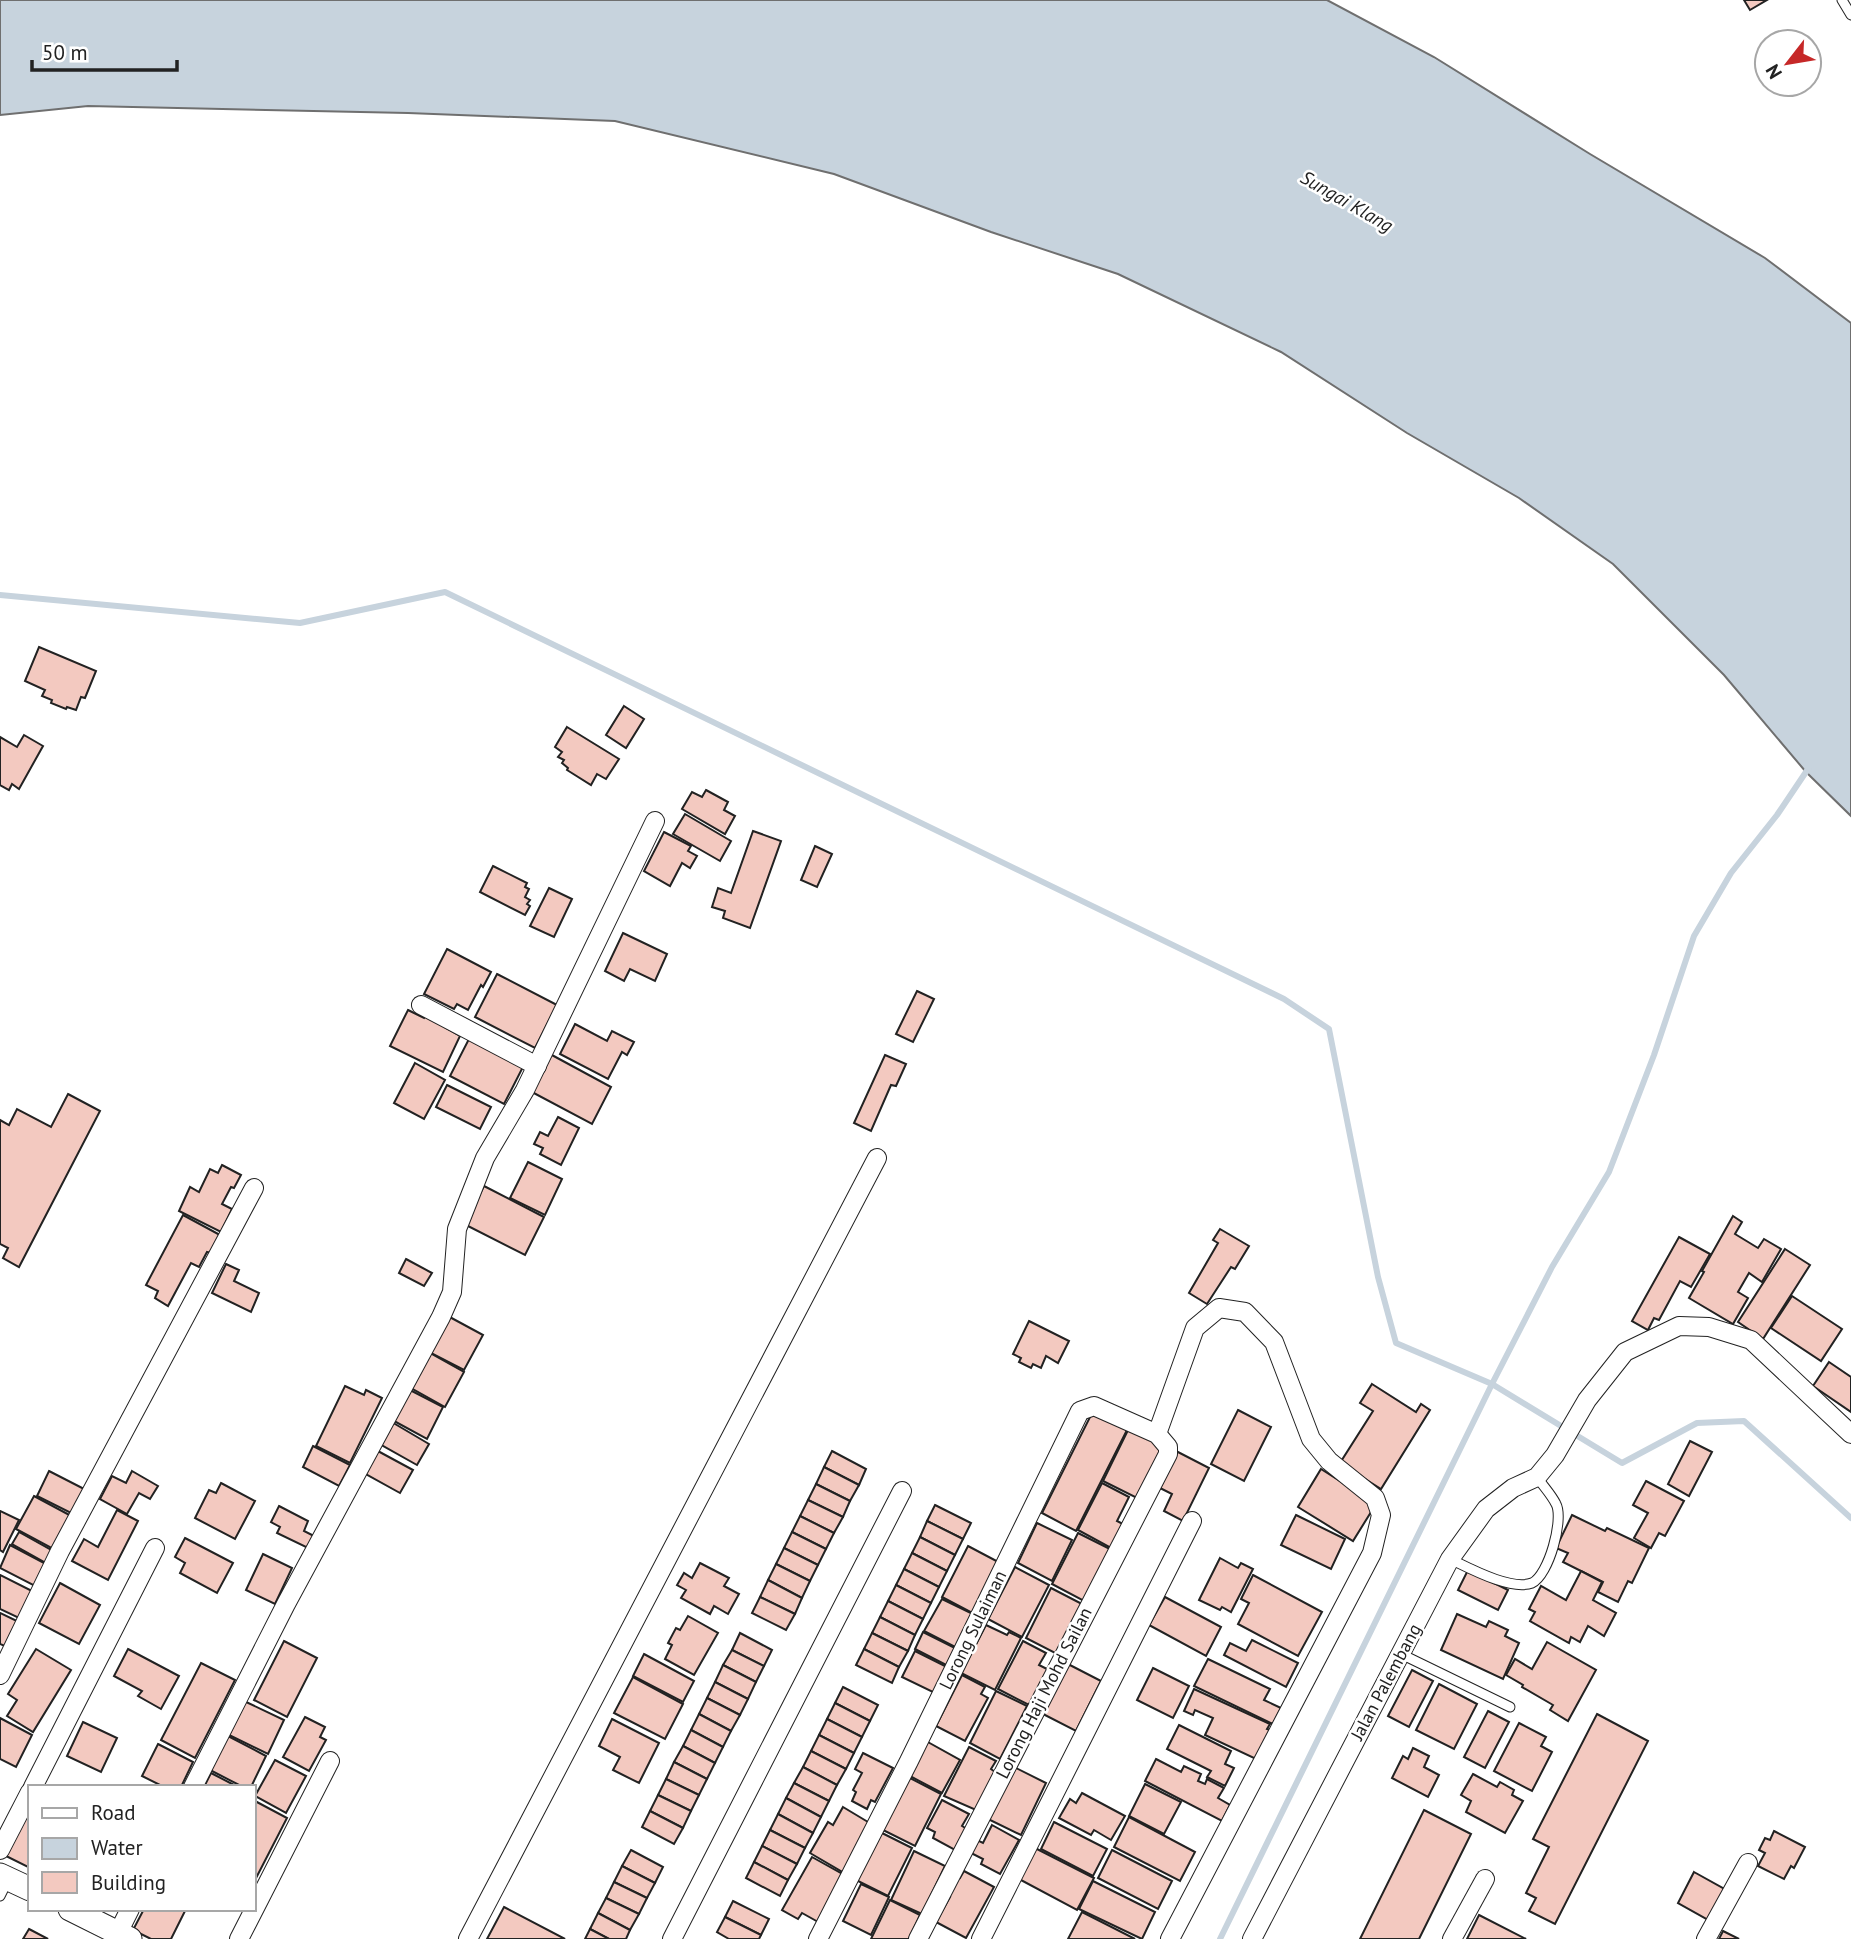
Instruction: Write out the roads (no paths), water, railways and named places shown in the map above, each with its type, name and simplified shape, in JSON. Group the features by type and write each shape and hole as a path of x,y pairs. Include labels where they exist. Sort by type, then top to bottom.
{"street":[{"path":"193,1785 286,1604 441,1317 452,1292 457,1230 485,1158 537,1066 655,821"},
{"path":"421,1004 537,1066"},
{"path":"468,1939 877,1158"},
{"path":"0,1675 60,1551 254,1188"},
{"name":"Lorong Haji Mohd Sailan","path":"918,1939 1168,1454 1163,1440 1195,1328 1219,1308 1245,1312 1274,1342 1311,1439 1329,1461 1374,1498 1381,1515 1372,1553 1170,1939"},
{"name":"Jalan Palembang","path":"1252,1939 1450,1559 1486,1509 1513,1488 1537,1477 1556,1455 1587,1400 1625,1352 1679,1326 1709,1327 1751,1340 1851,1434"},
{"name":"Lorong Sulaiman","path":"818,1939 909,1761 1080,1412 1094,1406 1163,1440"},
{"path":"672,1939 902,1491"},
{"path":"981,1939 1192,1521"},
{"path":"34,1785 155,1548"},
{"path":"256,1906 330,1762"},
{"path":"0,1850 28,1796"},
{"path":"1706,1939 1748,1863"},
{"path":"1451,1939 1485,1879"},
{"path":"3,1883 28,1889"},
{"path":"74,1911 124,1936 130,1911"},
{"path":"239,1939 253,1911"}],"lane":[{"path":"1842,0 1851,15"},
{"path":"1450,1559 1485,1576 1517,1584 1532,1583 1540,1576 1549,1559 1559,1522 1557,1505 1537,1477"},
{"path":"1401,1654 1510,1707"}],"water":[{"name":"Sungai Klang","path":"0,0 1327,0 1434,57 1765,258 1851,323 1851,816 1806,772 1724,675 1613,564 1519,498 1407,433 1281,352 1118,274 991,232 834,174 615,121 408,113 88,106 0,115"}],"waterway":[{"path":"0,595 300,623 445,592 1284,999 1329,1029 1378,1277 1396,1343 1492,1384 1622,1463 1697,1423 1744,1421 1851,1518"},
{"path":"1220,1939 1492,1384 1552,1267 1609,1172 1654,1055 1694,936 1731,873 1777,815 1810,766"}]}
